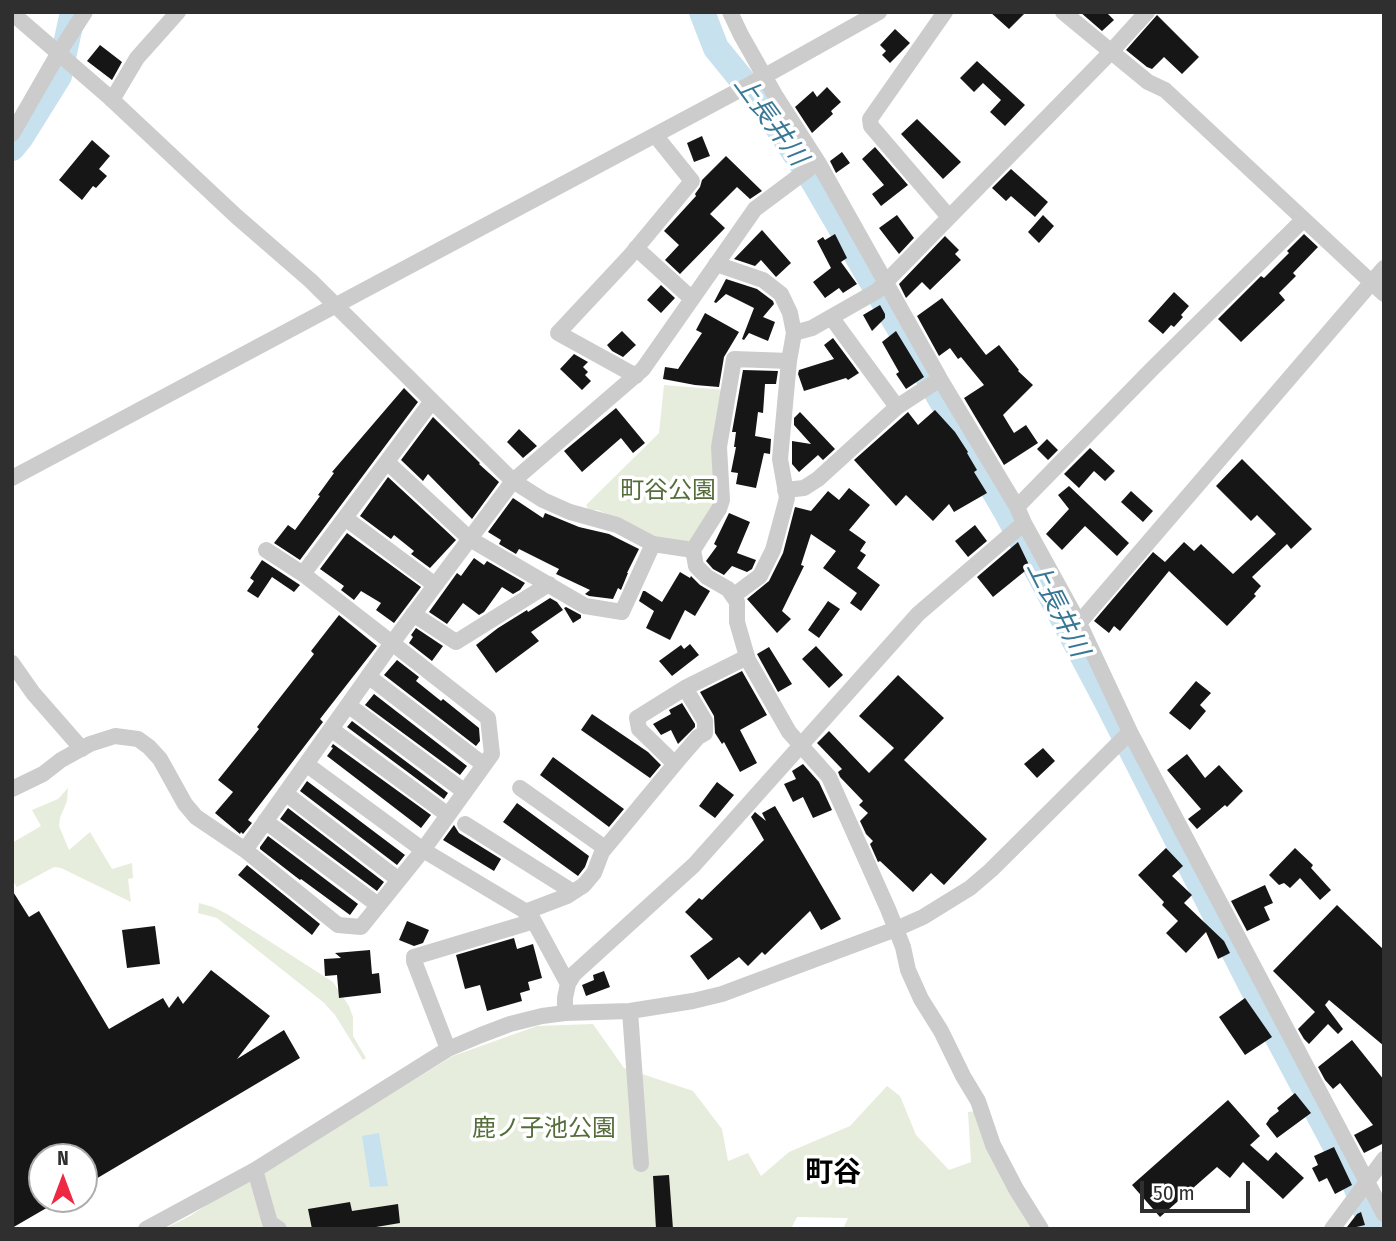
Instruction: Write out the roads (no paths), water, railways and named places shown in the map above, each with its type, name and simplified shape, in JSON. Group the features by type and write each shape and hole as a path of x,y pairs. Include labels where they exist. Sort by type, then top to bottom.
{"street":[{"path":"12,134 85,12"},
{"path":"112,100 137,58 178,12"},
{"path":"730,12 775,95 818,162 940,379 1017,507 1079,623 1130,732 1384,1214"},
{"path":"12,478 765,76 879,12"},
{"path":"945,12 870,120 871,126 950,217"},
{"path":"1063,12 1148,82 1165,90 1378,288"},
{"path":"794,333 812,328 887,283 1147,12"},
{"path":"12,13 311,281 513,481 543,500 570,512 617,525 653,544 693,550"},
{"path":"636,376 558,333 636,248 692,181 655,135"},
{"path":"245,850 368,676 513,481 643,369 755,209 818,162"},
{"path":"1017,507 1303,220"},
{"path":"636,248 692,299"},
{"path":"716,264 762,280 780,294 790,313 794,333 779,459 787,498 773,550 760,576 733,596"},
{"path":"1079,623 1378,288 1384,268"},
{"path":"831,317 897,407"},
{"path":"789,361 734,359 719,447 722,500 693,550 696,566 707,577 728,589 737,602 737,622 747,657 789,732 829,777 896,929 908,971 921,999 978,1101 993,1145 1041,1229"},
{"path":"785,490 804,488 818,479 897,407 940,379"},
{"path":"303,574 432,401"},
{"path":"387,462 470,539 585,606 622,612 653,544"},
{"path":"345,518 435,585"},
{"path":"565,1013 568,984 574,974 694,865 918,614 1024,523"},
{"path":"12,789 43,774 61,760 90,744 115,736 138,739 160,759 196,817 245,850 338,925 361,927 423,850 492,754 488,718 303,574 266,550"},
{"path":"414,614 456,642 549,584"},
{"path":"675,764 639,729 637,718 685,688 747,657"},
{"path":"12,663 33,694 82,749"},
{"path":"368,676 484,765"},
{"path":"448,1049 414,957 530,916 584,885 594,873 605,848 698,737 705,733 705,721 685,688"},
{"path":"348,705 465,792"},
{"path":"331,729 448,815"},
{"path":"146,1229 255,1170 448,1049 510,1024 542,1016 630,1010 722,994 896,929 970,888 1130,732"},
{"path":"306,764 423,850 530,916 568,984"},
{"path":"520,788 605,848"},
{"path":"285,793 399,880"},
{"path":"265,821 379,905"},
{"path":"465,824 573,892"},
{"path":"630,1010 641,1164"},
{"path":"1332,1229 1384,1159"},
{"path":"255,1170 270,1223 279,1229"}],"water":[{"path":"379,1133 388,1186 370,1187 362,1136"}],"waterway":[{"path":"12,148 59,76 73,12"},
{"name":"上長井川","path":"702,12 716,48 765,108 814,182 1007,513 1353,1179 1373,1229"}],"district":[{"name":"町谷","path":"833,1173"}],"park label":[{"name":"町谷公園","path":"668,491"},
{"name":"鹿ノ子池公園","path":"544,1129"}]}
